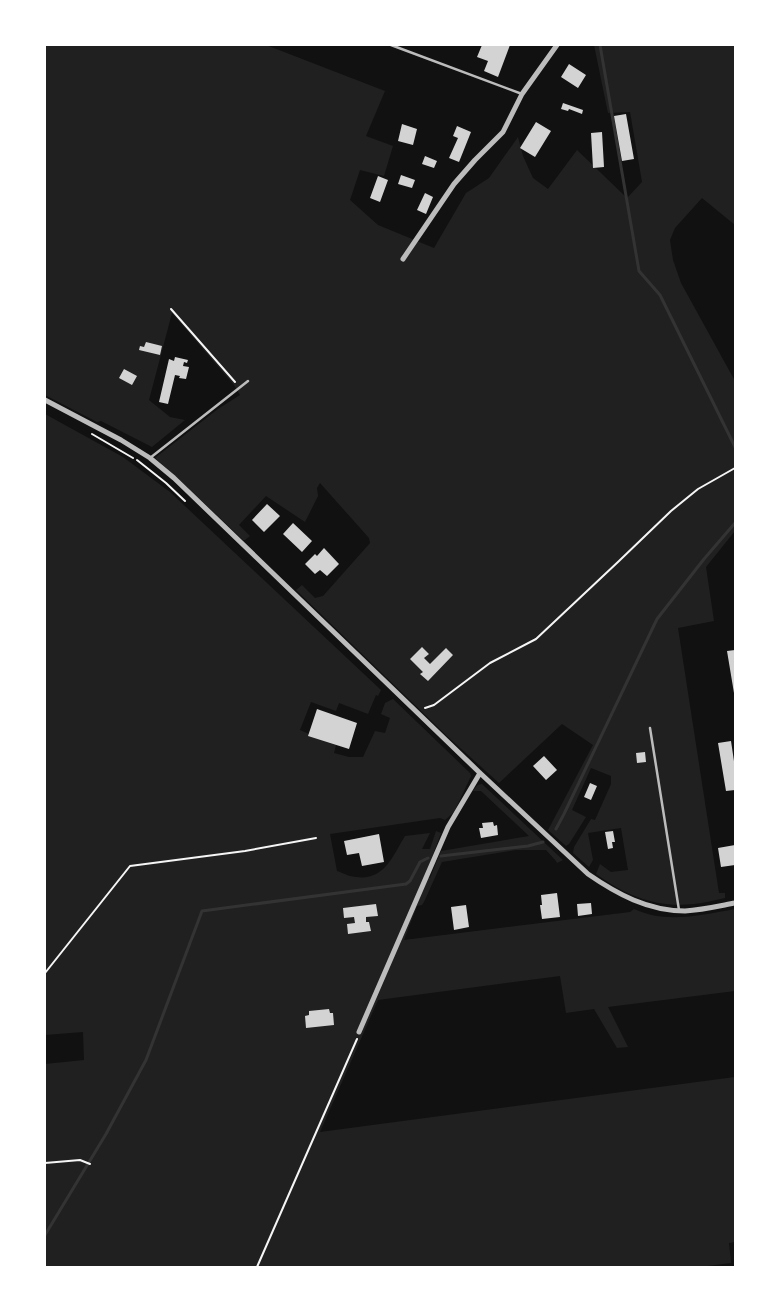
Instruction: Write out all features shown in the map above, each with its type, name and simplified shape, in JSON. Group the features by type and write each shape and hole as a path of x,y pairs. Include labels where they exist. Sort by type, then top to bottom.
{"street":[{"path":"403,259 454,184 503,132 522,94 557,45"},
{"path":"45,400 121,440 150,458 181,484 319,619 588,874 638,903 649,906 679,910 735,903"},
{"path":"359,1032 448,827 480,773"}],"lane":[{"path":"391,45 522,94"},
{"path":"150,458 248,381"},
{"path":"650,728 679,910"}],"path":[{"path":"171,309 240,387"},
{"path":"418,712 434,704 490,663 536,639 670,511 698,489 735,468"},
{"path":"45,973 130,866 245,851 316,838"},
{"path":"257,1267 359,1032"},
{"path":"45,1163 80,1160 90,1164"}],"shaded area":[{"path":"45,45 266,45 385,91 366,136 393,146 384,176 360,170 350,200 378,225 434,248 466,193 489,178 518,137 523,156 533,178 548,189 577,150 627,198 642,182 630,112 608,113 594,45 735,45 735,225 702,198 675,228 670,240 673,260 681,283 735,381 735,531 706,567 714,621 678,628 719,893 725,893 725,898 680,905 654,902 619,889 596,874 600,864 611,872 628,870 621,828 588,833 593,860 589,867 573,853 574,847 591,819 595,820 611,784 611,776 591,768 572,810 586,817 569,844 566,846 548,830 593,745 562,724 499,783 447,736 296,590 302,585 315,598 323,596 370,543 369,538 320,483 317,488 318,496 305,522 266,496 239,525 250,536 243,540 155,458 218,409 240,395 234,385 172,313 149,400 170,417 185,420 152,447 101,421 97,422 45,395"},
{"path":"45,414 123,457 170,492 381,690 378,696 376,695 368,714 339,703 336,711 311,702 300,730 309,734 309,736 336,745 334,753 349,757 363,757 375,731 385,733 390,718 381,714 385,703 393,699 470,773 471,776 455,810 445,820 440,818 330,834 337,871 354,877 374,875 387,865 405,836 430,833 422,849 430,849 436,831 441,833 424,878 430,878 441,851 529,836 481,791 473,791 478,785 482,784 563,860 557,863 546,850 516,850 442,862 424,902 422,905 417,906 404,940 630,912 634,909 658,916 684,917 735,909 735,991 608,1007 628,1047 617,1048 594,1009 566,1013 560,976 378,1000 320,1132 735,1077 735,1242 729,1243 731,1263 700,1267 45,1267 45,1064 84,1060 83,1032 45,1035"}],"building":[{"path":"482,45 510,45 498,77 484,71 488,61 477,57"},
{"path":"569,64 586,75 578,88 561,77"},
{"path":"563,103 583,110 582,114 569,109 568,111 561,109"},
{"path":"626,114 634,159 622,161 614,116"},
{"path":"536,122 551,131 535,157 520,148"},
{"path":"402,124 417,129 413,145 398,141"},
{"path":"457,126 471,132 459,162 449,158 458,138 453,136"},
{"path":"602,132 604,167 593,168 591,133"},
{"path":"425,156 437,161 434,168 422,164"},
{"path":"401,175 415,180 412,188 398,184"},
{"path":"378,176 388,180 380,202 370,198"},
{"path":"425,193 433,197 426,214 417,210"},
{"path":"146,342 162,346 160,355 139,350 140,346 144,347"},
{"path":"175,357 188,360 187,363 184,362 183,366 189,367 186,379 175,375 168,404 159,402 169,359 174,361"},
{"path":"124,369 137,376 132,385 119,378"},
{"path":"267,504 280,516 264,532 252,520"},
{"path":"293,523 312,541 302,552 283,534"},
{"path":"324,548 339,564 327,576 320,570 315,574 305,564 315,554 317,556"},
{"path":"422,647 429,654 424,658 430,664 446,648 453,655 428,681 420,674 423,672 410,659"},
{"path":"735,650 735,693 734,693 727,651"},
{"path":"317,709 357,723 349,749 308,736"},
{"path":"731,741 735,768 735,790 726,791 718,743"},
{"path":"645,752 646,762 637,763 636,753"},
{"path":"544,756 557,770 546,780 533,766"},
{"path":"590,783 597,786 591,800 584,797"},
{"path":"493,822 494,826 497,825 498,835 481,838 479,828 483,828 482,823"},
{"path":"613,831 615,842 612,842 613,848 608,849 605,832"},
{"path":"379,834 384,862 362,866 359,853 347,855 344,841"},
{"path":"735,845 735,865 721,867 718,848"},
{"path":"557,893 560,917 542,919 541,895"},
{"path":"591,903 592,914 578,916 577,904"},
{"path":"376,904 378,916 366,917 366,922 369,922 371,931 348,934 347,924 355,923 354,917 344,918 343,908"},
{"path":"466,905 469,927 454,930 451,907"},
{"path":"329,1009 330,1013 333,1013 334,1025 306,1028 305,1016 309,1015 309,1011"}],"waterway":[{"path":"600,45 639,271 660,295 735,447"},
{"path":"556,829 657,619 735,523"},
{"path":"441,856 528,846 543,842"},
{"path":"45,1235 106,1134 146,1060 202,911 406,884 410,881 420,862 428,858"}]}
